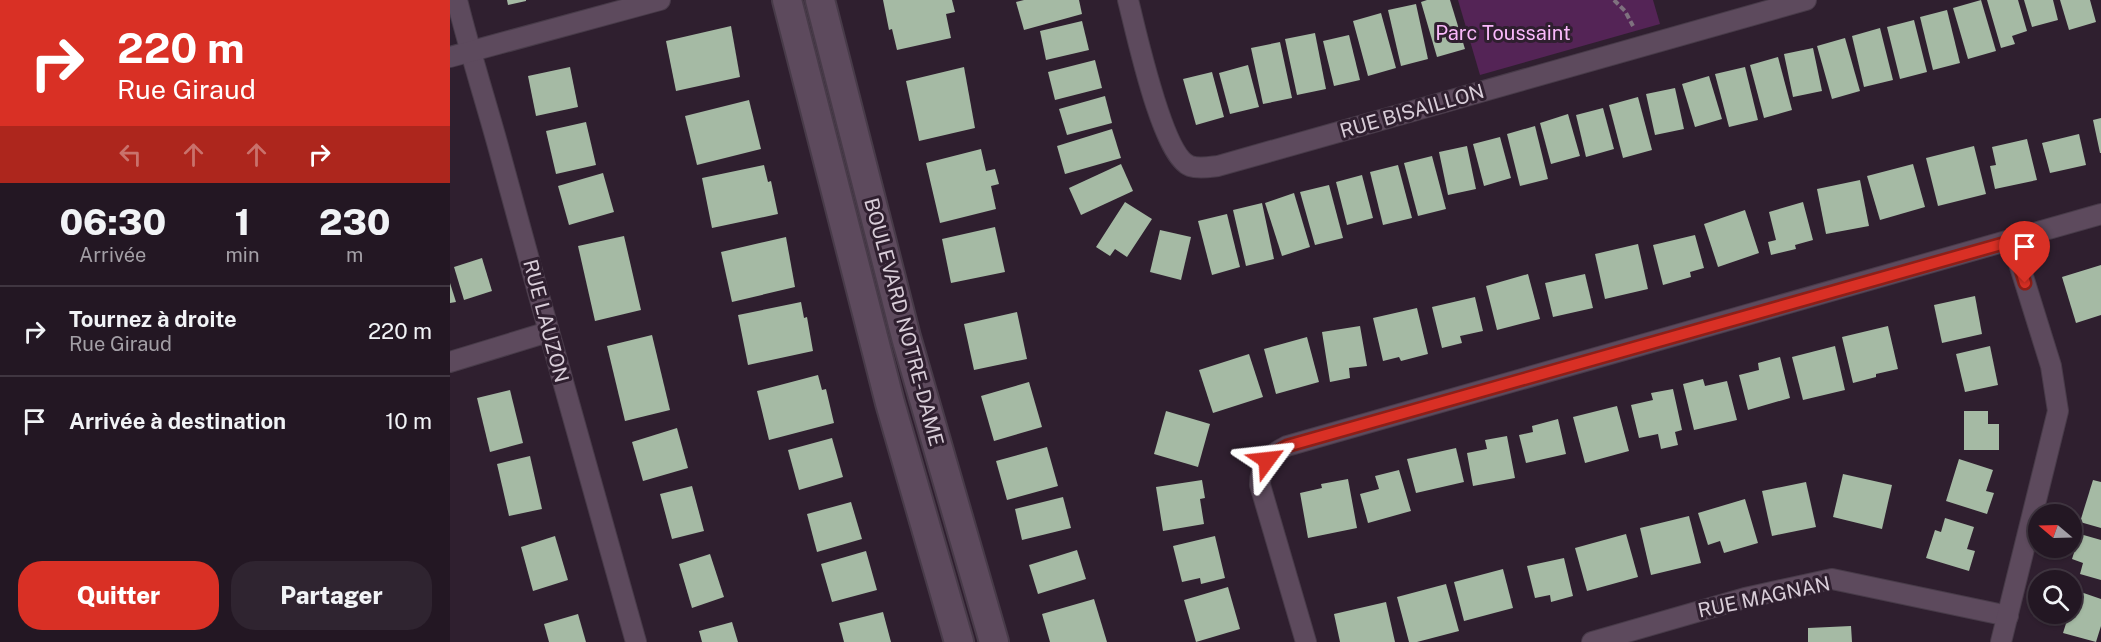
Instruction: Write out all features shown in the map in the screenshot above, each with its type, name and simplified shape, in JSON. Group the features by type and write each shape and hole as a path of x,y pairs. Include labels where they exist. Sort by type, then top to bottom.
{"street":[{"name":"RUE LAUZON","path":"458,0 470,52 636,642"},
{"path":"450,57 660,0"},
{"name":"BOULEVARD NOTRE-DAME","path":"787,0 890,403 959,642"},
{"name":"BOULEVARD NOTRE-DAME","path":"820,0 906,337 994,642"},
{"name":"RUE BISAILLON","path":"1128,0 1156,105 1172,146 1179,157 1189,165 1203,168 1218,166 1806,0"},
{"path":"1306,642 1260,485 1261,470 1267,460 1287,446 2101,214"},
{"path":"2001,642 2058,411 2051,366 2012,241"},
{"path":"450,362 548,332"},
{"name":"RUE MAGNAN","path":"1592,642 1745,598 1832,579 2007,616"}],"path":[{"path":"1614,0 1625,11 1632,23 1639,47"}],"green space":[{"name":"Parc Toussaint","path":"1458,0 1653,0 1660,24 1480,75"}],"building":[{"path":"507,0 526,0 526,1 508,5"},
{"path":"883,0 952,0 955,12 946,14 951,38 897,50 892,29 889,30"},
{"path":"1079,0 1082,14 1024,30 1016,2"},
{"path":"1450,0 1465,49 1437,57 1421,2"},
{"path":"1981,0 1996,51 1968,59 1953,8"},
{"path":"1987,0 2018,0 2027,31 2012,36 2015,44 2001,48"},
{"path":"2024,0 2053,0 2058,20 2032,27"},
{"path":"2060,0 2090,0 2096,22 2069,30"},
{"path":"1416,4 1428,59 1401,66 1388,10"},
{"path":"1947,10 1960,63 1933,70 1920,17"},
{"path":"1381,13 1396,68 1368,76 1353,21"},
{"path":"1914,20 1927,72 1900,79 1887,27"},
{"path":"1082,21 1089,50 1046,60 1040,31"},
{"path":"731,26 740,77 676,91 666,41"},
{"path":"1880,28 1893,80 1864,87 1852,36"},
{"path":"1315,33 1326,89 1297,95 1285,39"},
{"path":"1349,35 1360,80 1334,86 1323,41"},
{"path":"1845,38 1860,91 1832,99 1817,46"},
{"path":"1280,42 1292,98 1263,104 1251,48"},
{"path":"1813,48 1822,91 1793,97 1784,54"},
{"path":"1778,57 1792,110 1764,118 1750,65"},
{"path":"1095,60 1102,88 1055,100 1048,72"},
{"path":"1248,65 1259,107 1230,114 1219,73"},
{"path":"570,67 578,107 536,116 528,76"},
{"path":"964,67 975,128 919,141 906,81"},
{"path":"1745,67 1758,120 1729,127 1715,74"},
{"path":"1212,72 1224,117 1196,125 1183,79"},
{"path":"1709,76 1722,119 1695,127 1682,84"},
{"path":"1675,88 1684,129 1655,135 1646,94"},
{"path":"1105,96 1112,123 1067,135 1059,109"},
{"path":"1638,97 1652,150 1623,158 1609,105"},
{"path":"749,100 761,149 697,165 685,116"},
{"path":"1603,108 1614,149 1586,157 1576,115"},
{"path":"1568,114 1580,156 1551,164 1540,123"},
{"path":"2101,118 2101,153 2100,153 2093,120"},
{"path":"586,122 596,165 556,174 546,131"},
{"path":"1535,126 1548,179 1520,186 1507,134"},
{"path":"1112,129 1121,158 1065,174 1057,146"},
{"path":"2079,134 2086,165 2050,173 2042,143"},
{"path":"1500,137 1511,178 1484,186 1473,144"},
{"path":"2027,139 2037,180 1995,189 1990,166 1996,165 1992,147"},
{"path":"1467,146 1476,189 1448,195 1439,152"},
{"path":"1974,146 1986,194 1938,206 1926,158"},
{"path":"981,149 986,171 995,169 999,184 991,186 996,209 940,223 926,163"},
{"path":"1432,156 1446,209 1418,216 1404,163"},
{"path":"1121,164 1133,191 1081,215 1069,188"},
{"path":"1913,164 1925,207 1880,220 1867,176"},
{"path":"764,165 768,182 771,181 778,214 712,228 702,178"},
{"path":"1398,165 1412,218 1383,225 1370,172"},
{"path":"603,173 614,212 569,225 558,186"},
{"path":"1362,175 1373,218 1347,225 1336,182"},
{"path":"1860,180 1869,226 1826,234 1817,189"},
{"path":"1329,185 1343,238 1315,245 1300,192"},
{"path":"1294,193 1310,247 1282,256 1265,203"},
{"path":"1125,202 1152,219 1127,257 1115,249 1110,256 1096,247"},
{"path":"1803,202 1813,240 1795,245 1796,249 1771,255 1768,242 1776,240 1769,212"},
{"path":"1262,203 1274,259 1246,266 1233,210"},
{"path":"1745,210 1759,253 1718,267 1704,224"},
{"path":"1227,214 1240,267 1212,275 1198,221"},
{"path":"995,227 1005,272 951,283 942,239"},
{"path":"1160,230 1191,237 1181,280 1150,272"},
{"path":"1695,235 1704,268 1690,272 1691,277 1663,285 1653,245"},
{"path":"624,236 641,310 595,321 578,246"},
{"path":"786,237 795,287 732,302 721,252"},
{"path":"1638,244 1648,289 1605,299 1595,254"},
{"path":"482,258 492,291 464,300 454,267"},
{"path":"2101,265 2101,315 2076,323 2062,277"},
{"path":"1528,274 1540,319 1497,330 1486,286"},
{"path":"1585,274 1593,308 1553,317 1545,283"},
{"path":"450,283 456,302 450,303"},
{"path":"1975,296 1982,334 1942,343 1934,305"},
{"path":"1475,297 1483,331 1460,336 1462,343 1442,348 1432,307"},
{"path":"801,302 804,318 807,317 813,351 748,365 738,315"},
{"path":"1417,308 1428,354 1401,361 1399,357 1383,361 1373,318"},
{"path":"1017,312 1027,359 974,370 964,324"},
{"path":"1360,326 1367,366 1349,368 1350,378 1330,382 1322,332"},
{"path":"1888,326 1898,369 1853,383 1842,337"},
{"path":"652,335 670,410 625,421 607,346"},
{"path":"1307,337 1319,382 1276,394 1264,349"},
{"path":"1835,346 1845,390 1803,400 1792,357"},
{"path":"1990,346 1998,385 1965,392 1956,354"},
{"path":"1249,354 1263,397 1213,413 1199,370"},
{"path":"1780,357 1790,398 1748,410 1739,375 1759,370 1758,363"},
{"path":"818,375 822,390 826,389 834,423 769,440 757,391"},
{"path":"1703,379 1705,386 1727,381 1737,420 1694,430 1683,384"},
{"path":"1029,382 1042,427 994,441 981,396"},
{"path":"1673,389 1682,430 1675,432 1678,445 1661,449 1658,434 1639,438 1631,405 1653,400 1651,393"},
{"path":"510,390 523,443 490,452 477,398"},
{"path":"1617,406 1629,451 1585,463 1573,417"},
{"path":"1166,411 1210,424 1198,467 1154,454"},
{"path":"1964,411 1988,411 1988,424 1999,424 1999,450 1964,450"},
{"path":"1558,419 1566,454 1526,463 1519,435 1533,432 1532,426"},
{"path":"677,428 688,468 643,481 632,442"},
{"path":"1507,436 1515,478 1473,486 1467,453 1487,449 1485,440"},
{"path":"832,438 843,477 799,490 788,450"},
{"path":"1047,447 1058,486 1007,500 996,461"},
{"path":"1456,448 1464,482 1416,493 1407,459"},
{"path":"530,456 542,509 509,516 497,464"},
{"path":"1959,459 1993,470 1986,491 1994,493 1987,514 1946,501"},
{"path":"1399,470 1411,511 1368,523 1360,494 1379,489 1375,476"},
{"path":"1843,474 1892,485 1882,529 1833,517"},
{"path":"1348,479 1357,528 1308,538 1300,493 1322,488 1321,484"},
{"path":"1202,480 1205,498 1200,499 1204,524 1163,531 1156,487"},
{"path":"2093,480 2101,482 2101,528 2082,523"},
{"path":"1806,482 1816,527 1772,536 1762,491"},
{"path":"692,486 704,531 672,539 660,494"},
{"path":"1063,497 1071,528 1022,540 1015,509"},
{"path":"1745,499 1758,543 1724,553 1720,541 1708,545 1698,513"},
{"path":"851,502 862,539 817,552 807,514"},
{"path":"1689,516 1701,563 1651,575 1640,528"},
{"path":"1945,518 1974,527 1967,549 1975,551 1969,571 1926,558 1935,530 1941,532"},
{"path":"1626,534 1638,577 1587,591 1575,548"},
{"path":"2082,535 2101,540 2101,580 2082,575 2083,563 2072,559 2082,558"},
{"path":"555,536 568,580 533,591 521,547"},
{"path":"1215,536 1225,578 1201,584 1200,578 1182,582 1173,546"},
{"path":"1077,550 1086,579 1038,594 1029,565"},
{"path":"866,551 877,590 832,602 821,564"},
{"path":"710,554 724,597 692,608 679,564"},
{"path":"1564,558 1573,596 1551,602 1550,595 1535,598 1527,566"},
{"path":"1503,569 1513,608 1464,621 1454,582"},
{"path":"1446,584 1459,631 1409,642 1397,597"},
{"path":"1228,587 1240,629 1196,642 1184,600"},
{"path":"2082,592 2101,599 2101,626 2096,642 2063,633 2066,624 2082,624"},
{"path":"1094,599 1107,642 1050,642 1042,614"},
{"path":"1386,602 1395,642 1340,642 1334,614"},
{"path":"883,612 891,642 844,642 839,623"},
{"path":"578,614 586,642 549,642 544,624"},
{"path":"732,622 738,642 702,642 699,631"},
{"path":"1851,626 1852,642 1808,642 1808,628"}],"route":[{"path":"1267,460 1287,446 2012,241 2025,283"}]}
